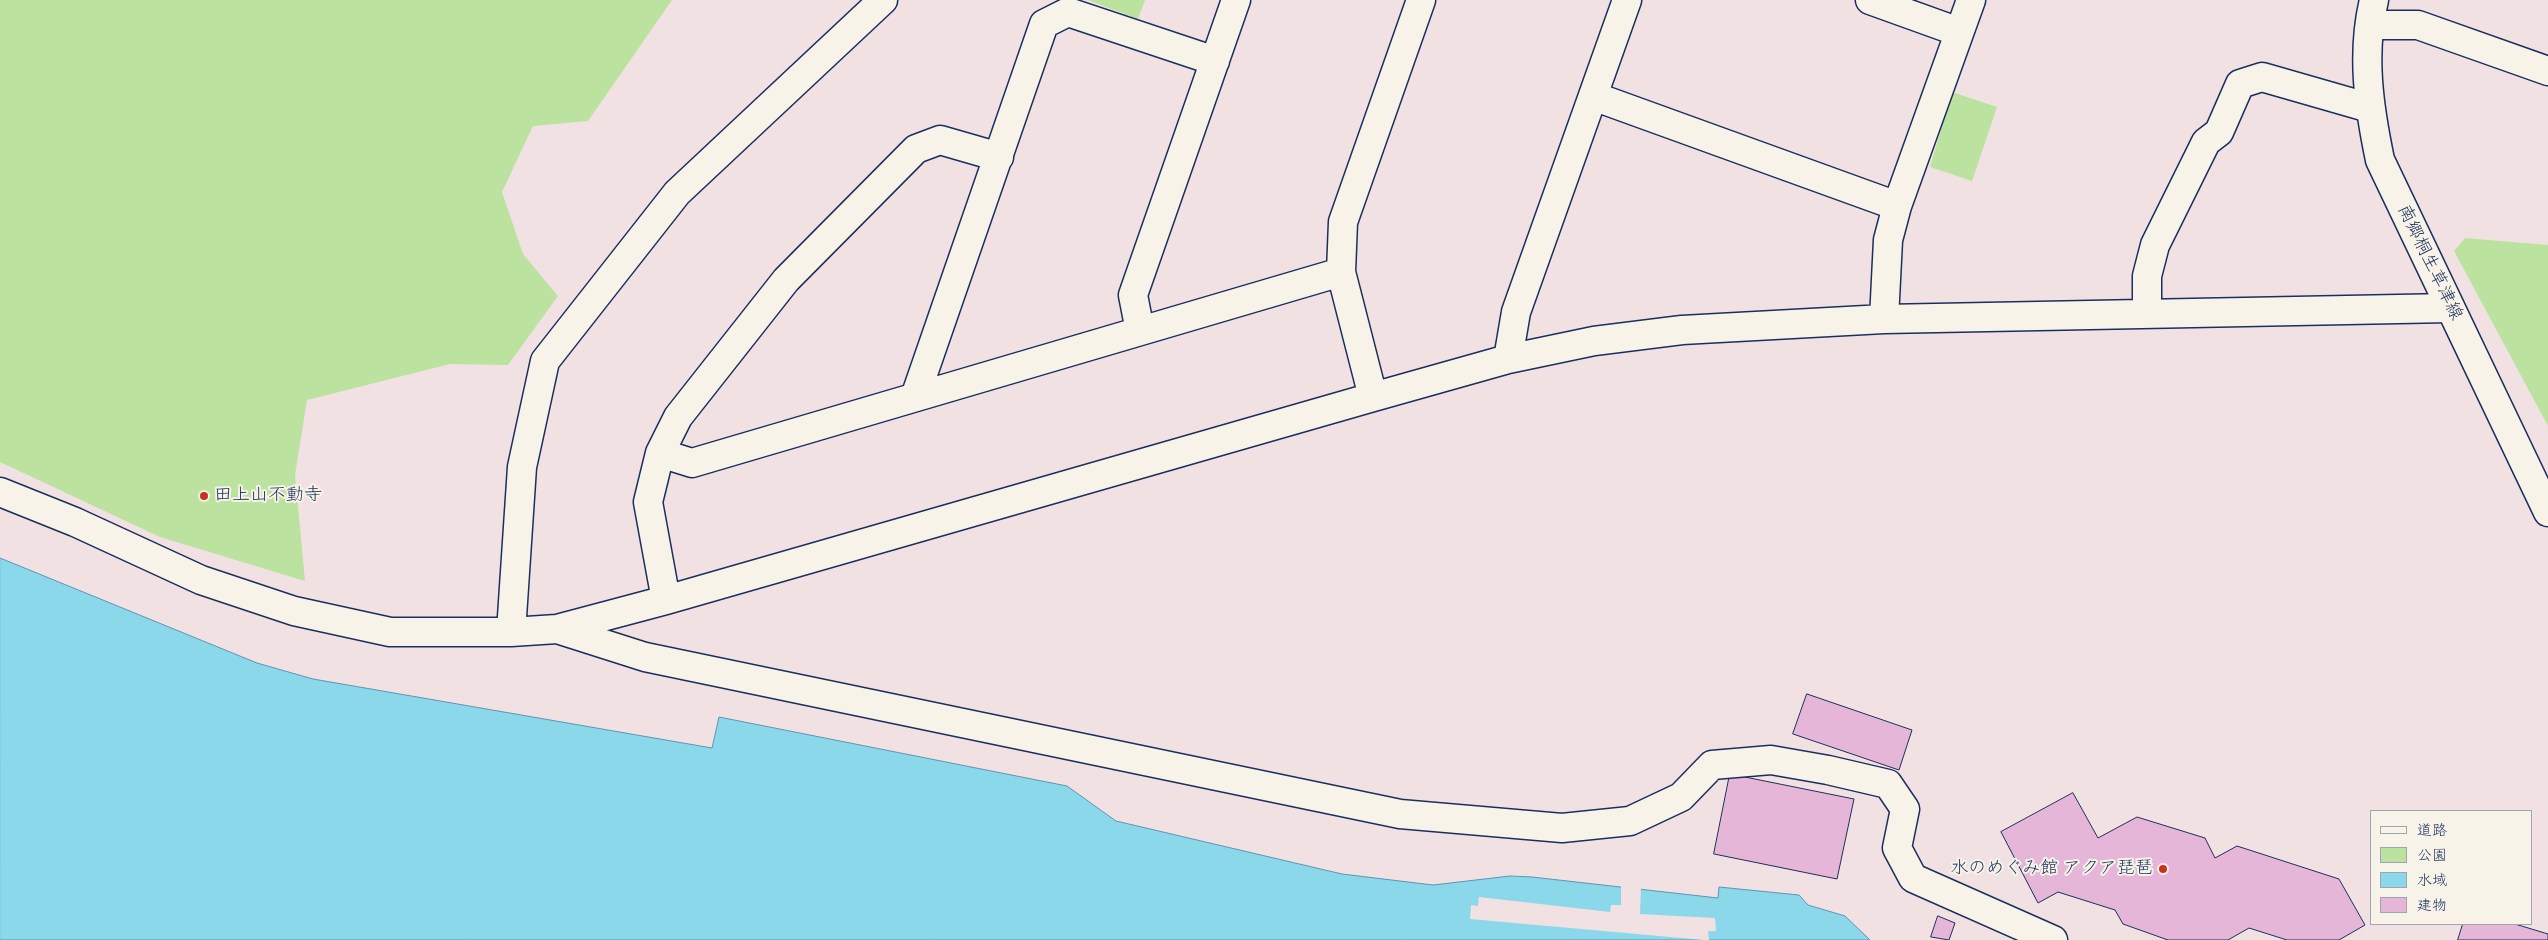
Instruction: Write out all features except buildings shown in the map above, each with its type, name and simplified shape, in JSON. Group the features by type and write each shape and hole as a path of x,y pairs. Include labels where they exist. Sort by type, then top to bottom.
{"street":[{"path":"511,632 522,467 545,361 677,193 883,0"},
{"path":"1140,331 1133,296 1236,0"},
{"path":"1373,397 1341,272 1344,222 1421,0"},
{"path":"1508,360 1516,312 1627,0"},
{"path":"1870,0 1960,32"},
{"path":"1884,319 1888,240 1897,206 1971,0"},
{"path":"916,397 1044,24 1068,12 1215,61"},
{"path":"2372,12 2418,24 2548,71"},
{"name":"南郷桐生草津線","path":"2372,12 2366,55 2370,108 2380,160 2548,512"},
{"path":"2147,314 2147,276 2154,245 2206,142 2219,132 2240,84 2262,77 2370,108"},
{"path":"1593,96 1897,206"},
{"path":"666,600 648,502 660,453 678,417 786,280 916,149 940,140 999,157"},
{"path":"660,453 692,463 1341,272"},
{"path":"0,492 75,522 201,580 294,611 390,632 511,632 557,629 666,600 1373,397 1508,360 1594,341 1682,330 1884,319 2450,308"},
{"path":"557,629 645,657 1400,814 1562,828 1630,821 1681,797 1712,765 1771,760 1828,770 1888,784 1905,809 1897,848 1914,878 2053,940"}],"green space":[{"path":"0,0 672,0 588,121 533,126 502,192 523,254 558,296 508,365 450,364 307,400 295,475 305,581 160,537 0,462"},
{"path":"1088,0 1145,0 1138,19"},
{"path":"1952,92 1997,107 1972,181 1930,167"},
{"path":"2465,238 2548,245 2548,426 2454,251"}],"water":[{"path":"0,558 257,663 313,679 712,748 719,717 1067,786 1116,821 1342,874 1433,885 1510,876 1718,898 1719,887 1799,895 1808,905 1845,916 1870,940 0,940"}],"pier":[{"path":"1621,884 1641,887 1640,914 1715,918 1716,931 1708,931 1709,940 1704,940 1470,919 1471,905 1478,906 1479,897 1610,912 1611,905 1621,905"}],"place":[{"name":"田上山不動寺","path":"204,496"},
{"name":"水のめぐみ館 アクア琵琶","path":"2163,869"}]}
